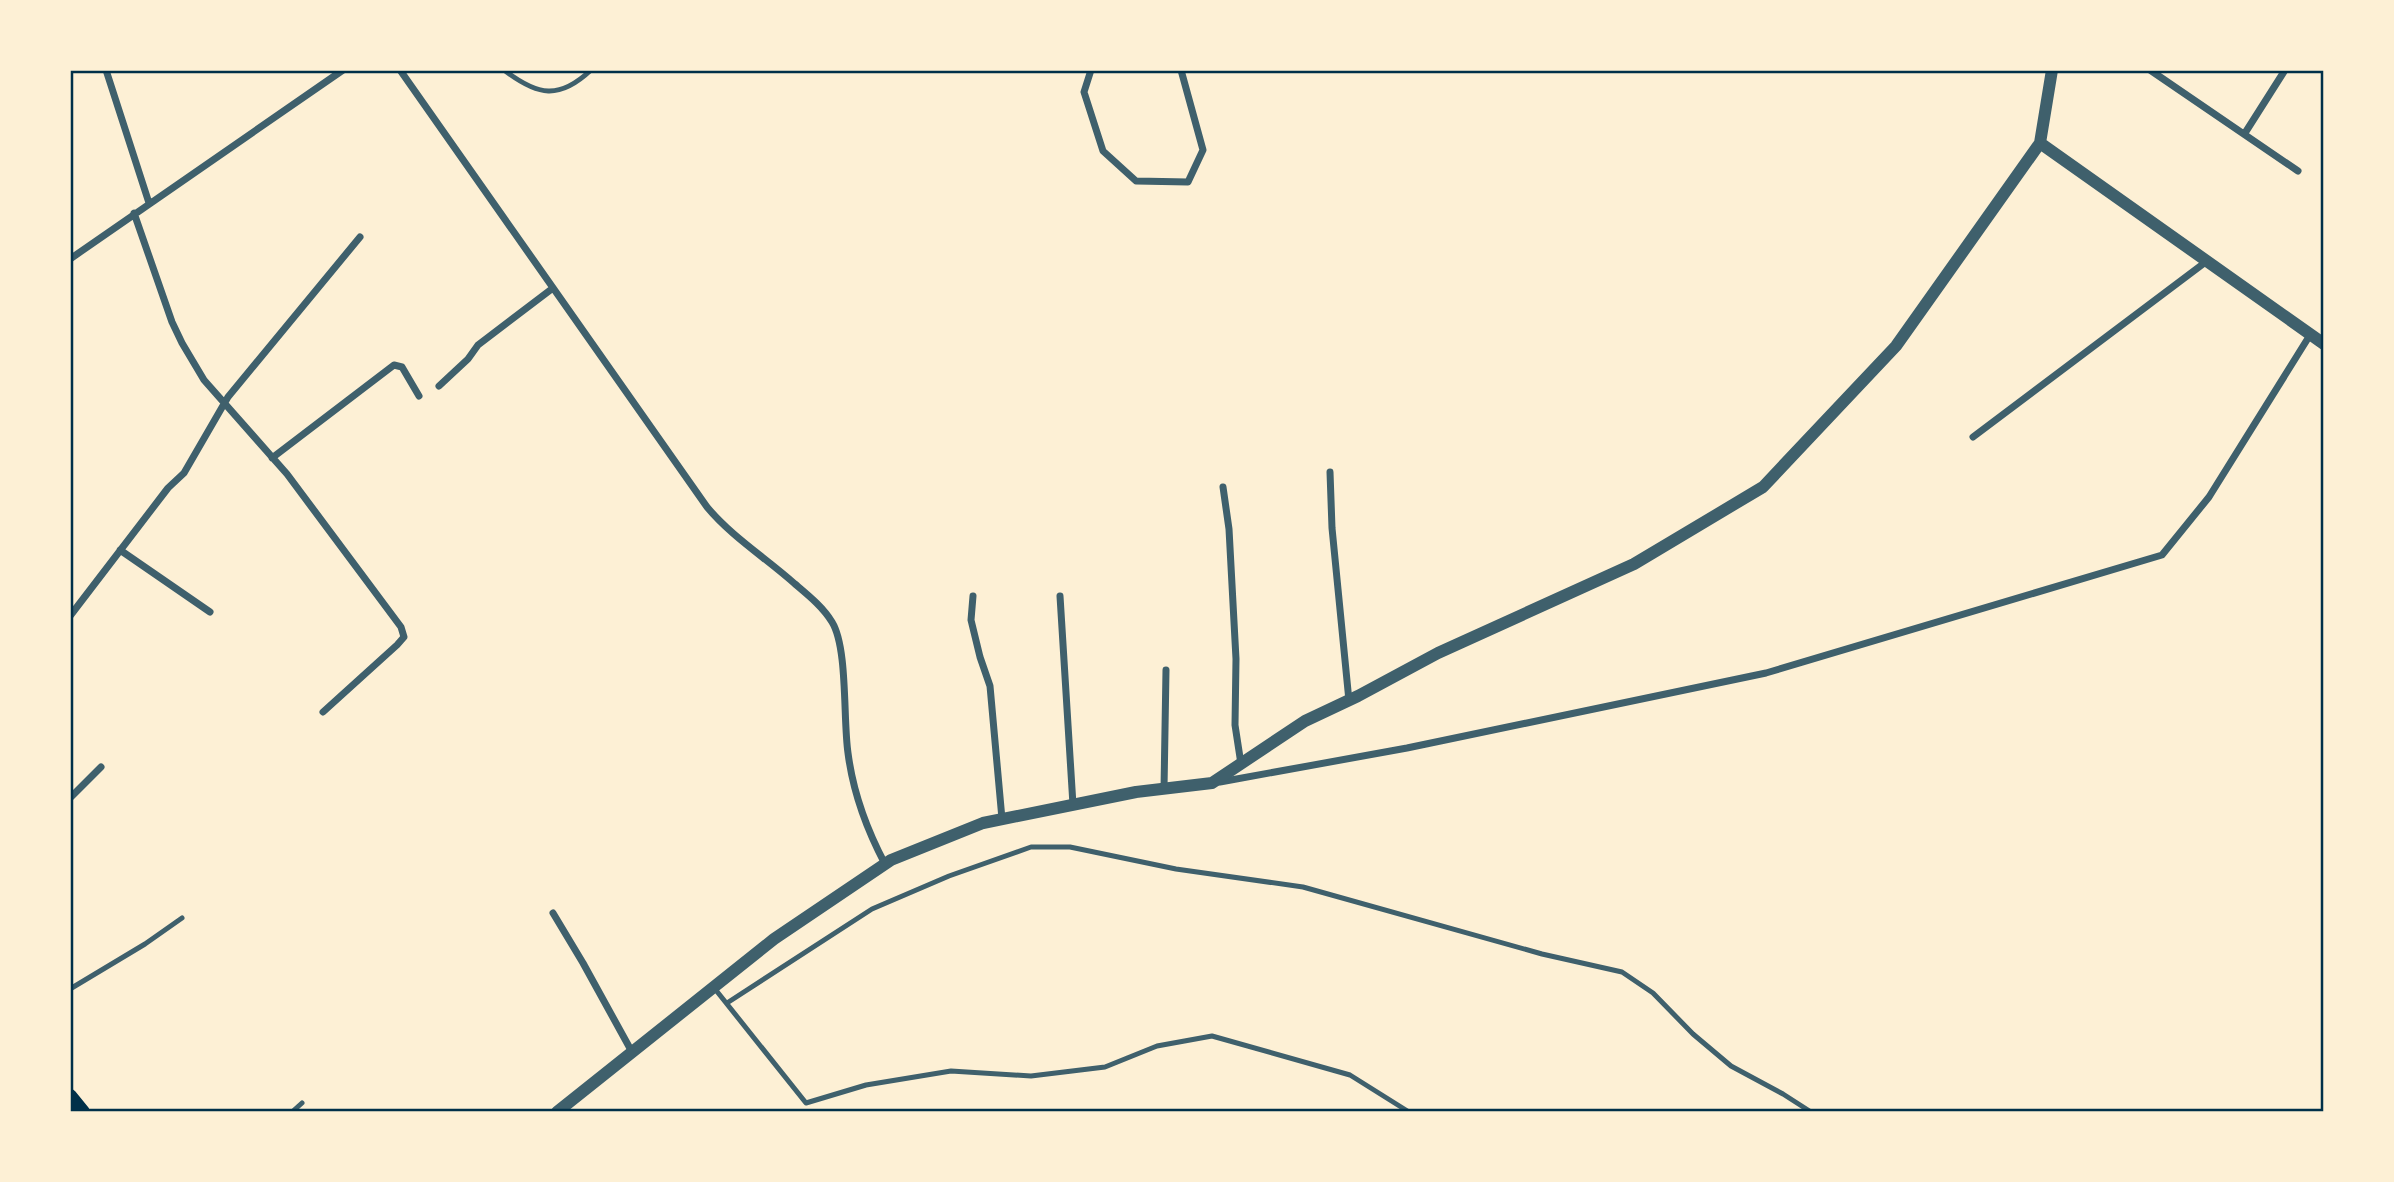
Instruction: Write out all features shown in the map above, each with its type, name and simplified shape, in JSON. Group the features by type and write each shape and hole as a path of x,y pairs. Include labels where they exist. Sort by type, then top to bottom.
{"main road":[{"path":"70,1096 83,1112"}],"street":[{"path":"106,70 149,203"},
{"path":"70,258 343,70"},
{"path":"400,70 707,507 723,526 816,601 833,622 840,643 848,754 871,839 885,864"},
{"path":"1091,70 1084,92 1103,151 1136,181 1188,182 1203,150 1181,70"},
{"path":"1212,783 1305,721 1349,701 1438,653 1634,564 1763,487 1896,346 2039,143 2052,70"},
{"path":"2150,70 2298,171"},
{"path":"2245,133 2285,70"},
{"path":"2039,143 2324,344"},
{"path":"134,213 181,343 204,380 272,458 401,627 404,637 323,712"},
{"path":"70,616 168,488 184,473 224,404 360,237"},
{"path":"1973,437 2207,260"},
{"path":"439,386 468,359 478,345 553,288"},
{"path":"557,1112 774,939 885,864 983,823 1073,804 1212,783 1407,748 1766,673 2162,555 2209,498 2311,335"},
{"path":"272,458 394,365 402,367 419,396"},
{"path":"1329,472 1349,701"},
{"path":"1223,487 1229,529 1230,591 1236,659 1235,725 1241,764"},
{"path":"120,550 210,612"},
{"path":"973,596 971,620 990,687 1002,819"},
{"path":"1060,596 1073,804"},
{"path":"1164,789 1166,670"},
{"path":"70,798 101,767"},
{"path":"553,913 632,1052"}],"lane":[{"path":"504,70 543,92 561,92 591,70"},
{"path":"727,1003 872,909 950,876 1031,848 1070,848 1176,869 1303,887 1542,954 1622,972 1653,993 1693,1034 1731,1066 1811,1112"},
{"path":"70,989 145,944 182,918"},
{"path":"713,986 806,1103 866,1085 951,1071 1031,1076 1105,1067 1157,1046 1212,1036 1350,1075 1409,1112"},
{"path":"292,1112 302,1103"}]}
